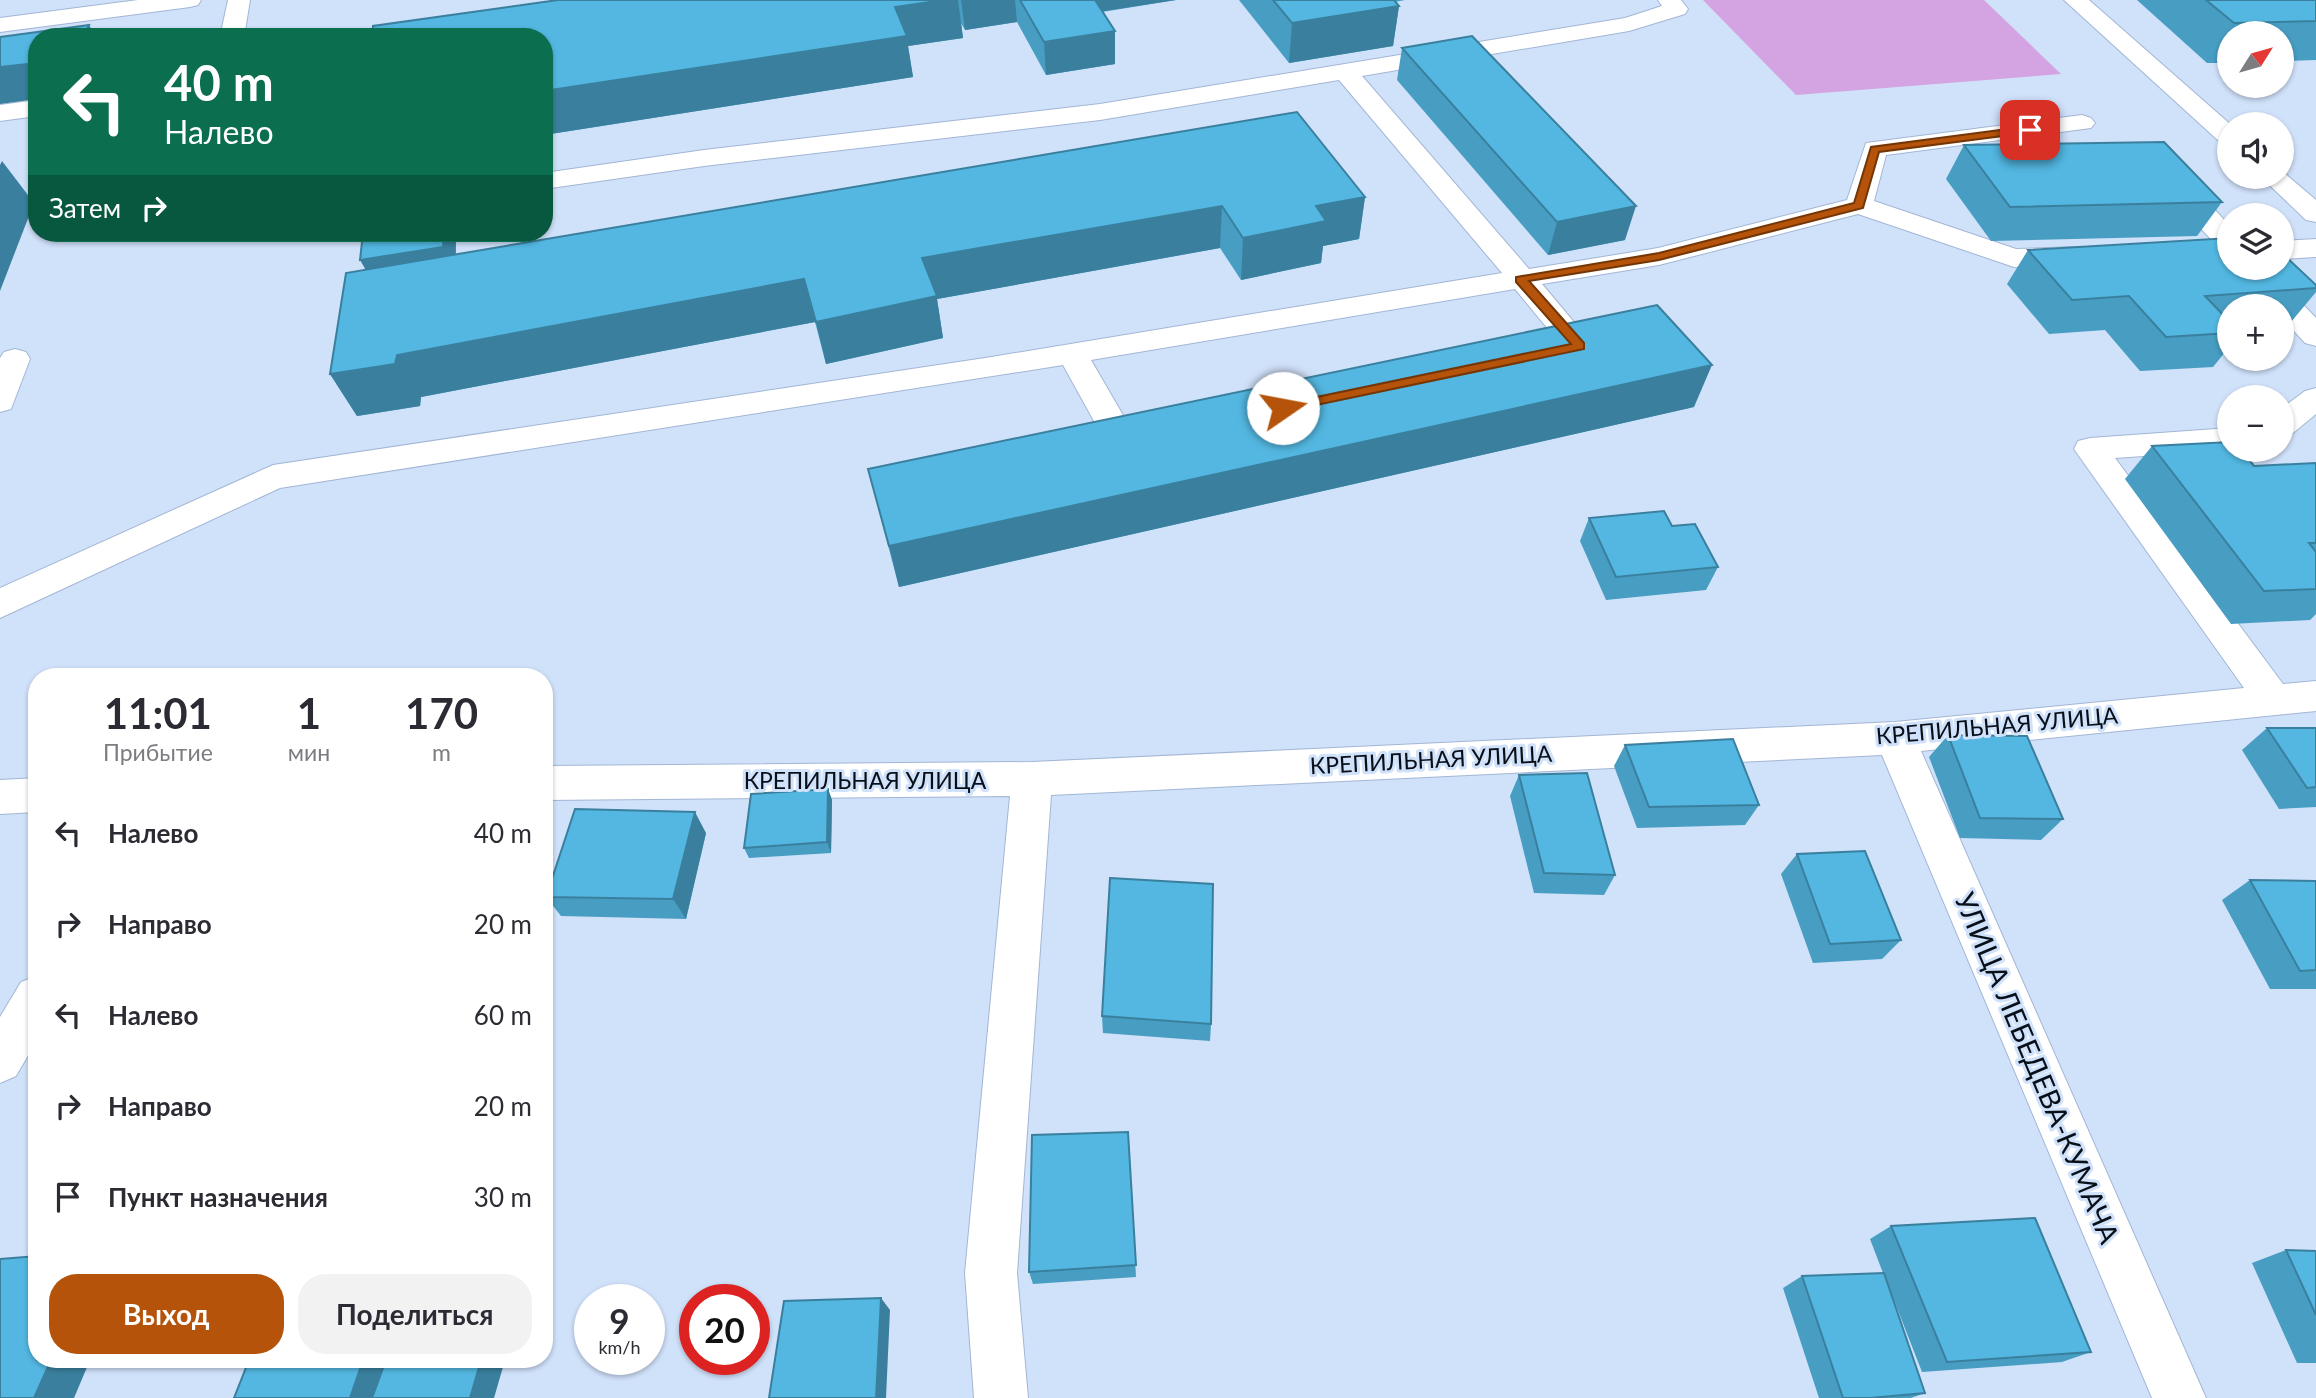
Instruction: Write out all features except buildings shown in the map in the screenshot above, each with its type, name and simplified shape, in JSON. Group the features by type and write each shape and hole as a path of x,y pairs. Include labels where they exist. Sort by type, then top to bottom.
{"street":[{"path":"0,25 190,0"},
{"path":"234,28 239,0"},
{"path":"553,180 704,158 1100,112 1629,24 1677,9 1669,0"},
{"path":"2075,0 2217,126"},
{"path":"1345,71 1580,346 1526,357"},
{"path":"0,113 28,109"},
{"path":"1859,205 1875,149 2082,123"},
{"path":"2161,168 2217,244"},
{"path":"2288,189 2316,214"},
{"path":"0,604 273,477 1072,354 1659,256 1859,205 2014,258 2098,256"},
{"path":"2294,249 2316,248"},
{"path":"2263,280 2316,337"},
{"path":"1072,354 1122,442 1176,431"},
{"path":"0,402 15,359"},
{"path":"2294,415 2316,398"},
{"path":"2217,440 2090,449 2273,699"},
{"name":"КРЕПИЛЬНАЯ УЛИЦА","path":"553,783 1032,779 1895,738 2316,696"},
{"name":"УЛИЦА ЛЕБЕДЕВА-КУМАЧА","path":"1895,738 2179,1398"},
{"path":"1001,1398 991,1273 1032,779"},
{"path":"0,797 28,795"},
{"path":"0,1060 28,1012"}],"shaded area":[{"path":"1703,0 1984,0 2061,74 1796,95"}],"route":[{"path":"1283,408 1580,346 1521,279 1659,256 1859,205 1875,149 2030,130"}]}
